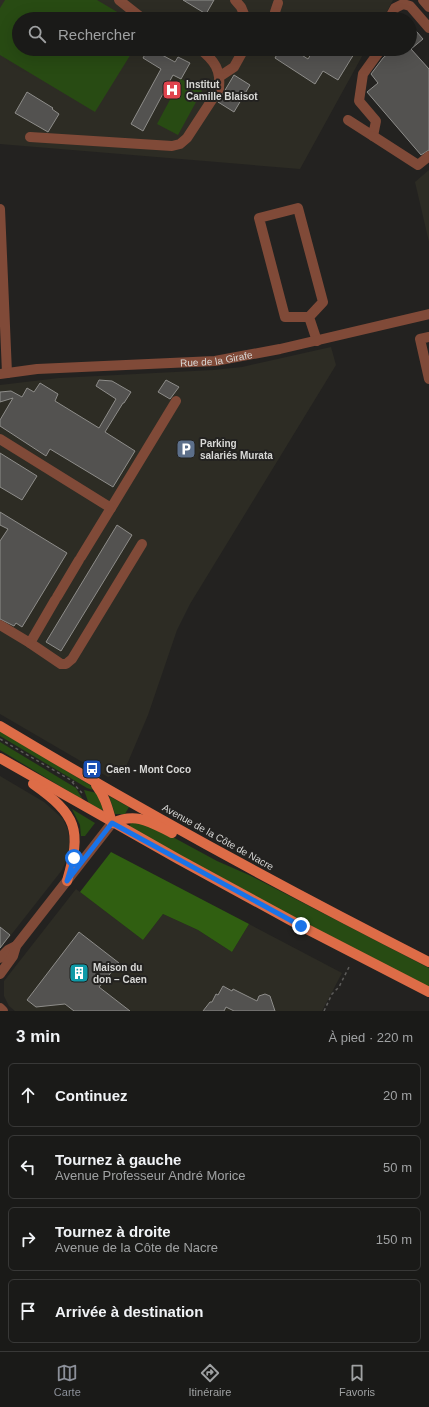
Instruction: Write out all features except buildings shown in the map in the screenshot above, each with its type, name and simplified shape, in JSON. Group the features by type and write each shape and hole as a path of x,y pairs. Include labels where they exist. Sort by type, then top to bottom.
{"main road":[{"name":"Avenue de la Côte de Nacre","path":"0,726 237,862 429,962"},
{"path":"0,759 112,823 301,926 429,992"},
{"path":"0,759 57,803 69,817 74,828 75,840 74,858 67,881"},
{"path":"92,780 101,791 112,823"},
{"path":"112,823 130,817 145,819 210,855 237,862"}],"street":[{"path":"119,0 134,12"},
{"path":"234,0 241,7 243,12"},
{"path":"423,0 429,7"},
{"path":"275,12 278,3"},
{"path":"393,12 395,8 403,4 410,6 415,12"},
{"path":"417,14 429,28"},
{"path":"30,137 172,146 180,144 187,138 219,90 218,68 209,56"},
{"path":"219,77 234,67 240,56"},
{"path":"373,136 376,121 359,101 363,74 376,56"},
{"path":"348,120 418,166 429,156"},
{"path":"298,208 322,302 309,317 285,317 259,218 298,208"},
{"path":"0,209 4,373"},
{"name":"Rue de la Girafe","path":"4,373 68,367 215,361 317,341 429,314"},
{"path":"309,317 317,341"},
{"path":"429,337 420,339 429,379"},
{"path":"30,643 176,401"},
{"path":"0,439 111,508"},
{"path":"0,625 61,664 66,664 72,659 142,544"},
{"path":"0,974 13,956 16,946 112,823"},
{"path":"0,958 8,950 16,946"},
{"path":"0,1008 3,1011"}],"path":[{"path":"0,739 72,782"},
{"path":"324,1011 332,994 339,987 350,965"}],"shaded area":[{"name":"Institut Camille Blaisot","path":"0,0 393,0 387,12 12,12 12,56 362,56 300,169 0,144"},
{"path":"429,170 429,242 415,182"},
{"path":"331,347 336,365 190,604 177,630 148,715 125,769 108,777 0,714 0,385 59,378 213,370 242,367"},
{"path":"0,776 44,802 63,819 68,830 70,845 67,859 62,870 0,949"},
{"path":"76,889 143,940 163,914 198,930 232,952 249,924 342,973 322,1011 15,1011 9,1006 4,996 4,981"}],"green space":[{"path":"5,0 97,0 117,12 12,12 12,56 130,56 95,112 0,55 0,8"},
{"path":"181,79 202,91 178,135 157,124"},
{"path":"0,731 90,785 93,790 87,788 0,736"},
{"path":"0,742 76,788 83,800 0,750"},
{"path":"84,790 97,793 103,809 101,811 89,804"},
{"path":"109,796 129,807 125,814 115,814"},
{"path":"72,809 95,823 85,836 81,836 80,825"},
{"path":"133,819 145,822 217,861 249,875 429,968 429,987 314,928 129,827"},
{"path":"111,852 249,924 232,952 198,930 163,914 143,940 80,892"}],"place":[{"name":"Institut Camille Blaisot","path":"172,90"},
{"name":"Parking salariés Murata","path":"186,449"},
{"name":"Caen - Mont Coco","path":"92,769"},
{"name":"Maison du don – Caen","path":"79,973"}],"route":[{"path":"74,858 67,881 112,823 301,926"}]}
